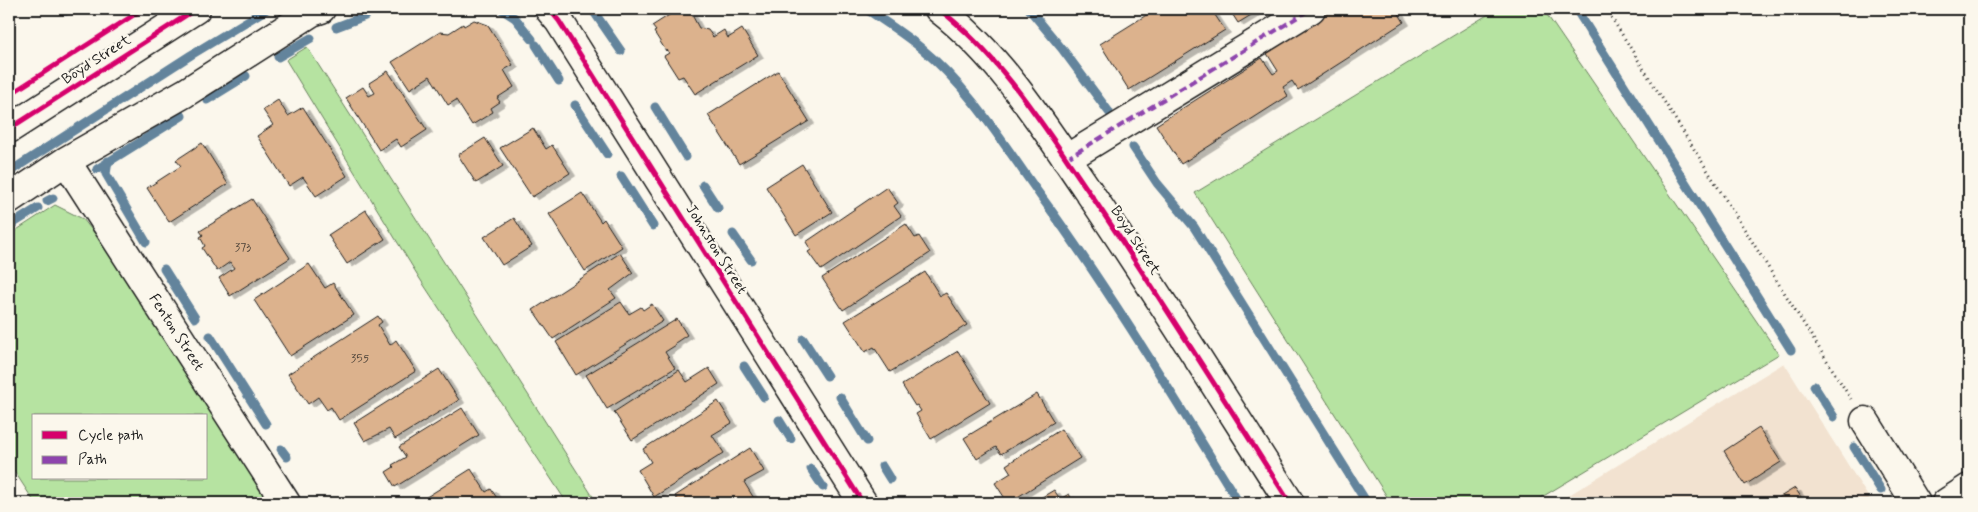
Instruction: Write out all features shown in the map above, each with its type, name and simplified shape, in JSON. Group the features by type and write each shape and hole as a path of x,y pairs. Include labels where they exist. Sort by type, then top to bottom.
{"street":[{"name":"Boyd Street","path":"9,129 196,9"},
{"path":"9,199 66,161 185,93 312,12 321,9"},
{"name":"Johnston Street","path":"549,9 573,43 863,503"},
{"name":"Boyd Street","path":"939,9 976,43 1026,99 1112,226 1290,503"},
{"path":"1066,159 1311,9"},
{"name":"Fenton Street","path":"66,161 286,503"},
{"path":"1865,421 1916,503"},
{"path":"1946,503 1969,488"}],"path":[{"path":"1606,9 1865,421"}],"shaded area":[{"path":"1784,363 1872,503 1556,503"}],"green space":[{"path":"1497,9 1543,9 1779,354 1532,503 1391,503 1195,193"},
{"path":"307,47 597,503 567,503 420,279 286,60"},
{"path":"55,205 83,219 112,255 271,503 35,503 9,463 9,235"}],"building":[{"path":"1156,9 1211,9 1225,30 1129,90 1100,44"},
{"path":"1229,9 1261,9 1238,23"},
{"path":"1334,9 1396,9 1404,22 1298,90 1292,81 1283,87 1288,96 1181,164 1156,125 1262,58 1273,74 1278,71 1266,52"},
{"path":"677,10 691,13 699,28 708,30 713,37 724,30 728,38 742,29 758,55 695,94 683,76 678,78 664,56 669,53 654,32 656,31 652,26"},
{"path":"474,20 488,25 513,65 504,70 514,87 497,98 500,102 491,108 493,112 472,125 456,100 448,105 430,76 410,89 392,62 440,32 449,33 463,24 464,26"},
{"path":"388,71 427,130 401,147 396,139 379,150 346,98 363,87 369,96 375,93 369,83"},
{"path":"778,71 809,121 739,164 708,115"},
{"path":"278,100 288,116 303,107 347,176 316,196 303,177 289,186 257,136 273,125 263,110"},
{"path":"533,128 546,149 552,145 570,173 532,197 500,148"},
{"path":"485,138 503,166 476,183 458,155"},
{"path":"202,143 228,184 169,222 147,188 181,166 176,160"},
{"path":"802,164 832,212 796,235 766,187"},
{"path":"887,187 898,203 894,206 901,216 821,270 808,252 811,250 806,242"},
{"path":"582,193 601,222 604,219 622,247 585,271 549,214"},
{"path":"252,199 290,258 230,296 219,278 234,268 230,262 217,271 202,248 205,246 200,237 203,235 200,231"},
{"path":"366,210 385,239 347,264 328,235"},
{"path":"514,218 532,246 502,265 484,237"},
{"path":"906,224 915,238 919,236 930,253 843,310 822,278"},
{"path":"620,253 633,273 610,290 616,298 553,339 533,310"},
{"path":"309,264 325,288 333,283 354,315 290,356 254,300"},
{"path":"925,272 940,296 946,293 967,325 890,372 874,347 865,352 845,321"},
{"path":"621,302 629,314 641,307 643,310 652,304 663,321 576,375 556,342"},
{"path":"378,316 382,322 378,325 390,345 396,340 416,371 339,420 331,407 327,410 318,397 308,404 288,374"},
{"path":"677,319 687,335 665,352 675,368 607,409 586,375"},
{"path":"958,351 990,403 931,439 916,414 921,411 917,405 915,406 902,385"},
{"path":"709,368 719,384 632,440 614,412 679,370 687,382"},
{"path":"439,369 459,400 395,439 389,429 365,441 354,423"},
{"path":"1037,394 1054,422 1001,454 996,447 977,459 964,438"},
{"path":"718,401 732,423 712,435 724,453 654,497 638,470 651,462 643,449"},
{"path":"462,408 479,435 395,487 386,472 394,467 392,465 406,457 399,447"},
{"path":"1759,428 1781,462 1745,485 1724,451"},
{"path":"1061,429 1080,458 1008,503 995,483 1011,473 1006,465"},
{"path":"750,448 764,471 744,482 755,500 751,503 680,503 675,496"},
{"path":"471,469 486,492 491,489 500,503 417,503"},
{"path":"1795,488 1805,503 1770,503"},
{"path":"1054,490 1060,499 1069,494 1074,503 1032,503"},
{"path":"781,498 785,503 772,503"}],"waterway":[{"path":"9,172 191,55 267,9"},
{"path":"501,9 515,18 532,39"},
{"path":"592,9 621,51"},
{"path":"866,9 921,48 939,64 971,99 1067,232 1167,386 1239,503"},
{"path":"1029,9 1063,50 1109,112"},
{"path":"1576,9 1791,350"},
{"path":"336,27 365,16"},
{"path":"278,57 311,38"},
{"path":"536,45 559,81"},
{"path":"207,100 246,76"},
{"path":"575,105 607,154"},
{"path":"655,107 686,157"},
{"path":"97,169 182,116"},
{"path":"1133,147 1157,183 1194,227 1367,503"},
{"path":"108,161 106,174 146,242"},
{"path":"621,176 653,226"},
{"path":"703,185 718,208"},
{"path":"47,201 53,198"},
{"path":"9,226 38,208"},
{"path":"733,234 751,260"},
{"path":"164,269 195,318"},
{"path":"210,336 266,424"},
{"path":"803,339 827,376"},
{"path":"744,366 764,397"},
{"path":"1814,386 1834,417"},
{"path":"840,397 867,441"},
{"path":"779,420 791,439"},
{"path":"1854,447 1881,490"},
{"path":"281,449 287,457"},
{"path":"882,466 890,479"},
{"path":"811,469 823,487"}],"marked path":[{"path":"1066,159 1311,9"}],"cycle path":[{"path":"9,95 143,9"},
{"path":"9,129 196,9"},
{"path":"549,9 559,21 863,503"},
{"path":"939,9 982,48 1020,93 1139,267 1290,503"}]}
